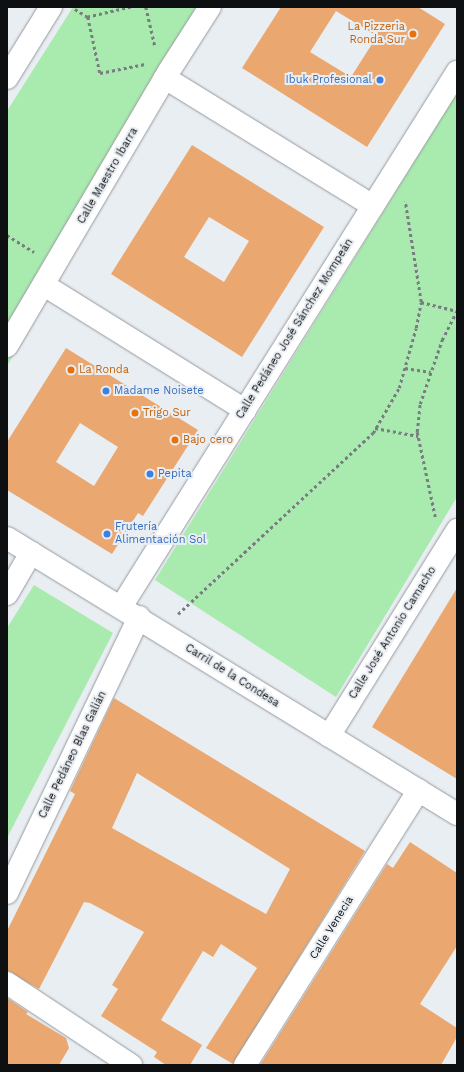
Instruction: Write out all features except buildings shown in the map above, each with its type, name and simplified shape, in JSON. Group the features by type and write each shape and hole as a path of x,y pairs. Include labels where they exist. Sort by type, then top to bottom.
{"street":[{"path":"7,78 50,7"},
{"name":"Calle Maestro Ibarra","path":"7,346 56,265 165,69 210,7"},
{"path":"165,69 373,206"},
{"name":"Calle Pedáneo José Sánchez Mompeán","path":"130,612 245,410 457,72"},
{"path":"44,285 245,410"},
{"name":"Calle José Antonio Camacho","path":"329,736 457,530"},
{"name":"Carril de la Condesa","path":"7,538 130,612 457,814"},
{"path":"7,594 32,553"},
{"name":"Calle Pedáneo Blas Galián","path":"7,892 130,612"},
{"name":"Calle Venecia","path":"245,1065 419,790"},
{"path":"7,983 110,1060 131,1065"}],"path":[{"path":"73,8 88,17 131,7"},
{"path":"88,17 100,73 165,69 146,7"},
{"path":"160,631 375,428 399,388 421,302 400,164"},
{"path":"7,235 56,265"},
{"path":"421,302 457,311 442,340 420,404 418,436 442,553"},
{"path":"405,368 431,372"},
{"path":"375,428 418,436"}],"green space":[{"path":"73,7 218,7 7,366 7,111"},
{"path":"457,93 457,497 336,697 155,580"},
{"path":"34,585 113,633 7,838 7,628"}],"place":[{"name":"La Pizzeria Ronda Sur","path":"413,34"},
{"name":"Ibuk Profesional","path":"380,80"},
{"name":"La Ronda","path":"71,370"},
{"name":"Madame Noisete","path":"106,391"},
{"name":"Trigo Sur","path":"135,413"},
{"name":"Bajo cero","path":"175,440"},
{"name":"Pepita","path":"150,474"},
{"name":"Frutería Alimentación Sol","path":"107,534"}]}
